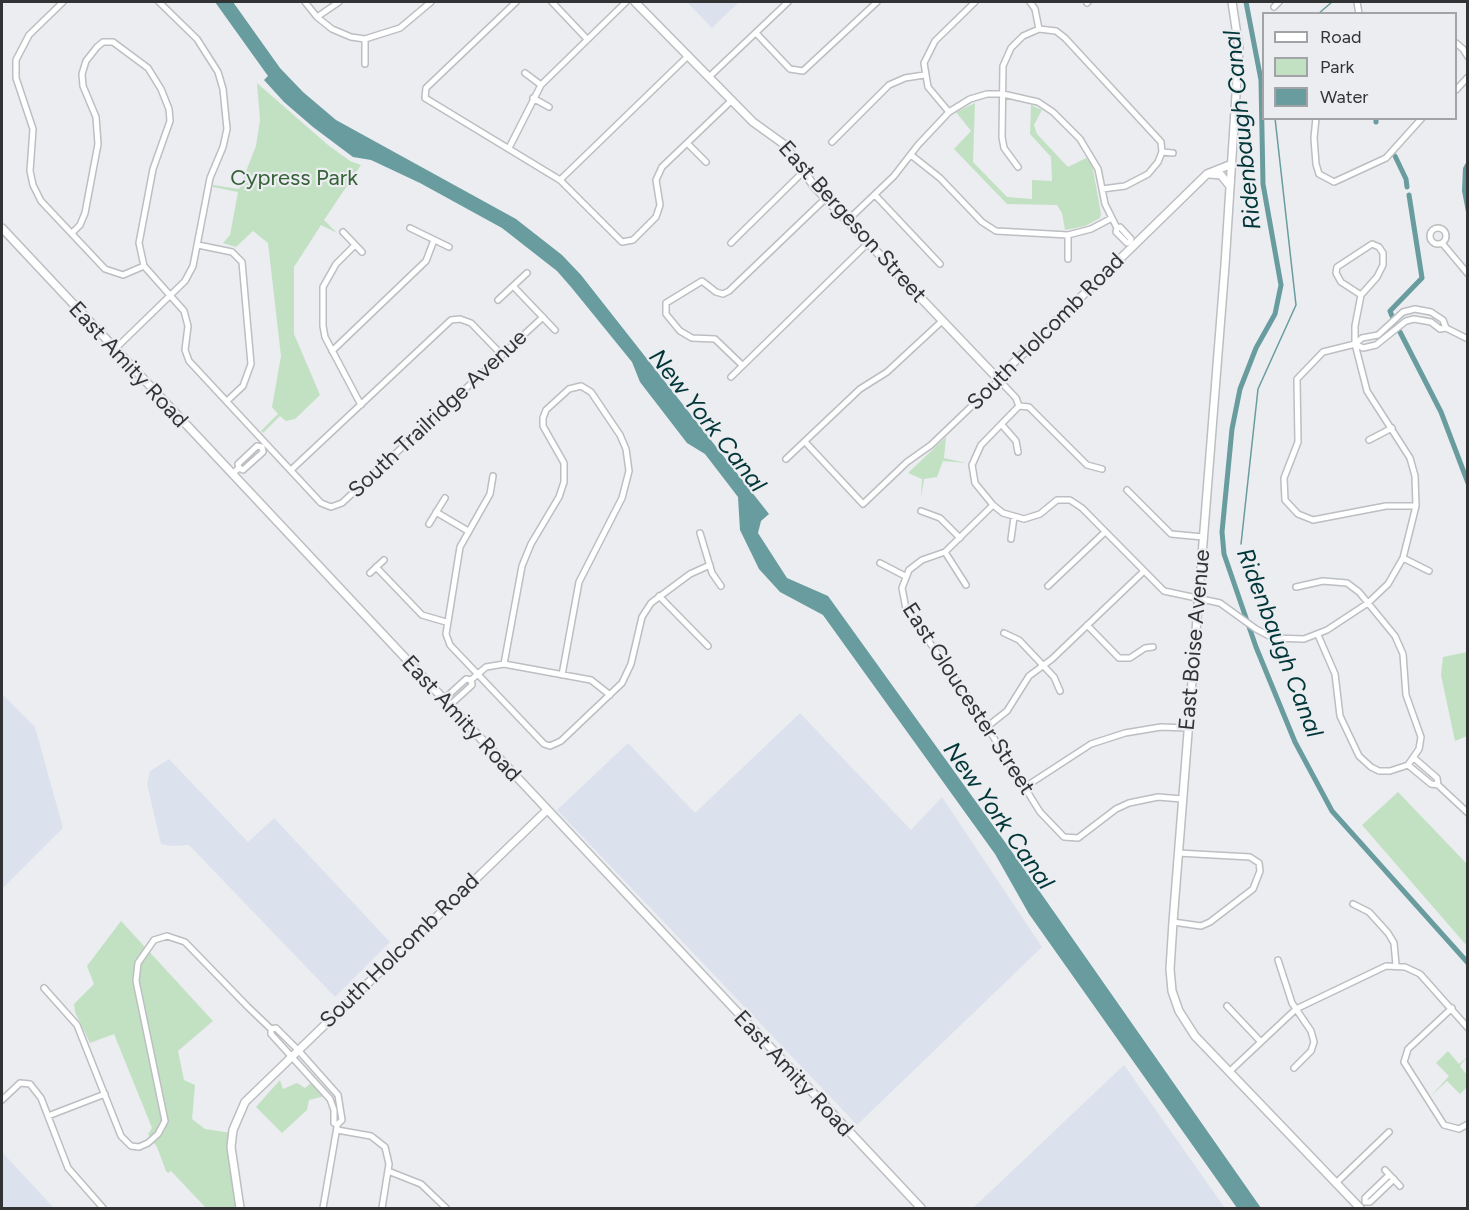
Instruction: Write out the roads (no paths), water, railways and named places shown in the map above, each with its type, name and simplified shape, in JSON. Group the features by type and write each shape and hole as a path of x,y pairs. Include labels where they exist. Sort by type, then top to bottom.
{"street":[{"path":"63,2 24,40 18,53 15,70 33,129 30,171 33,185 41,201 105,269 114,273 132,273 144,267"},
{"path":"114,350 185,281 193,266 210,178 223,147 227,111 223,89 208,56 188,28 159,2"},
{"path":"305,2 317,17 332,29 351,38 365,39 400,28 430,2"},
{"path":"317,17 339,2"},
{"path":"516,2 426,88 424,94 427,101 560,180 618,239 626,243 633,240 656,217 660,205 656,180 658,173 732,100"},
{"path":"552,2 587,39"},
{"path":"509,148 541,86 626,2"},
{"name":"East Bergeson Street","path":"635,2 753,122 784,145 826,198 1016,398 1019,406"},
{"path":"709,77 788,2"},
{"path":"756,33 790,69 803,71 877,2"},
{"path":"949,112 928,87 924,75 924,63 931,46 975,2"},
{"path":"1030,2 1035,9 1039,29"},
{"name":"East Boise Avenue","path":"1232,2 1239,48 1232,164 1178,853 1170,969 1172,991 1179,1011 1195,1036 1360,1208"},
{"path":"1274,7 1279,2"},
{"path":"1018,167 1004,148 1003,94 1006,56 1023,36 1039,29 1056,31 1155,133 1161,142 1162,152 1158,162 1138,181 1125,186 1102,189"},
{"path":"365,39 365,64"},
{"path":"72,233 80,225 85,213 99,135 96,117 83,86 82,74 86,61 103,42 118,44 148,68 161,89 169,109 170,122 153,169 139,243 144,267 171,295 187,319 185,350 189,361 264,445 291,470 456,319 471,323 502,356"},
{"path":"1457,44 1463,48 1467,57"},
{"path":"560,180 688,57"},
{"path":"525,73 541,86"},
{"path":"832,141 889,85 905,78 924,75"},
{"path":"848,221 875,195 949,112 970,99 987,94 1003,94 1038,102 1062,120 1093,157 1110,219 1117,228 1116,232 1127,243 1132,244"},
{"path":"533,98 549,107"},
{"path":"1316,120 1314,138 1316,164 1319,174 1334,182 1386,158 1420,120"},
{"path":"687,143 706,162"},
{"path":"1162,152 1173,153"},
{"path":"911,155 940,178 982,222 996,231 1068,235 1091,230 1110,219"},
{"name":"South Holcomb Road","path":"807,444 863,504 907,462 931,445 999,380 1002,373 1132,244 1207,174 1232,164"},
{"path":"731,243 804,171"},
{"path":"1207,174 1221,175 1230,187"},
{"path":"875,195 940,264"},
{"path":"742,365 715,339 692,338 680,331 666,314 664,307 670,300 697,283 707,283 716,292 723,294 729,291 826,198"},
{"name":"East Amity Road","path":"2,228 921,1209"},
{"path":"410,228 449,247"},
{"path":"343,232 362,252"},
{"path":"1068,235 1068,260"},
{"path":"332,351 426,261 434,240"},
{"path":"731,377 868,243"},
{"path":"1442,243 1467,274"},
{"path":"1102,469 1087,465 1029,407 1019,406 981,445 972,465 975,483 1002,513 1014,517 1033,517 1063,499 1082,508 1164,591 1220,603 1256,629 1282,640 1304,639 1318,635 1368,603 1388,584 1403,558 1416,506 1414,470 1405,447 1367,391 1355,344 1355,326 1361,295 1377,278 1383,265 1383,253 1379,247 1372,244 1365,246 1337,267 1336,273 1341,282 1361,295"},
{"path":"198,245 232,252 242,262 251,364 247,379 227,401"},
{"path":"355,245 336,264 323,286 323,332 361,405"},
{"path":"498,300 527,273"},
{"path":"513,286 555,330"},
{"path":"1416,506 1386,506 1313,520 1298,514 1285,500 1284,478 1298,442 1297,379 1323,352 1355,344 1362,338 1378,335 1403,312 1415,309 1431,312 1443,320 1446,328"},
{"name":"South Trailridge Avenue","path":"291,470 321,503 331,507 342,503 543,317"},
{"path":"1355,344 1363,348 1376,345 1406,321 1414,319 1431,322 1440,329 1446,328 1467,339"},
{"path":"786,459 860,389 887,372 942,321"},
{"path":"504,664 522,566 531,544 559,497 564,482 564,463 543,426 543,418 546,410 569,389 581,386 591,392 620,435 626,448 629,471 622,498 579,582 562,675"},
{"path":"1002,425 1016,441 1018,452"},
{"path":"1369,440 1392,428"},
{"path":"232,474 239,468 243,470 263,452 264,445"},
{"path":"493,476 490,494 460,547 446,634 450,645 544,744 555,745 627,675 642,617 659,596 690,573 710,565"},
{"path":"1127,490 1171,534 1203,537"},
{"path":"429,524 445,498"},
{"path":"905,576 922,560 945,552 993,505"},
{"path":"921,511 940,518 960,538"},
{"path":"436,512 468,531"},
{"path":"1011,539 1014,517"},
{"path":"1048,586 1105,532"},
{"path":"700,533 710,565 721,586"},
{"path":"945,552 966,585"},
{"path":"1403,558 1429,572"},
{"path":"370,573 384,560"},
{"name":"East Gloucester Street","path":"880,563 905,576 902,599 906,609 988,726 1045,818 1067,838 1078,838 1116,809 1129,803 1158,797 1182,799"},
{"path":"376,567 423,615 447,622"},
{"path":"988,726 1006,711 1029,676 1042,664 1052,659 1143,572"},
{"path":"1296,587 1323,581 1340,581 1353,587 1395,636 1403,654 1406,695 1421,737 1414,758 1408,765 1390,771 1379,771 1359,756 1340,716 1335,674 1318,635"},
{"path":"659,596 708,646"},
{"path":"1087,624 1119,658 1130,658 1145,648 1153,647"},
{"path":"1004,633 1018,640 1042,664 1054,677 1060,691"},
{"path":"449,706 472,685 471,680 477,674 492,665 504,664 591,680 609,695"},
{"path":"443,700 466,679 471,680"},
{"path":"1024,787 1091,744 1125,733 1161,728 1188,728"},
{"path":"1414,758 1437,778 1438,785"},
{"path":"1408,765 1431,784 1438,785 1467,813"},
{"name":"South Holcomb Road","path":"240,1209 231,1147 238,1116 254,1091 546,811"},
{"path":"1173,922 1201,926 1218,917 1253,889 1260,871 1259,863 1250,857 1178,853"},
{"path":"1353,904 1369,912 1388,933 1394,943 1396,965"},
{"path":"44,988 77,1025 121,1136 131,1146 139,1147 158,1134 165,1121 136,981 138,963 154,940 160,936 175,936 185,942 271,1029 276,1028 295,1052 338,1095 342,1120 337,1128 322,1209"},
{"path":"1278,960 1296,1009 1311,1031 1314,1042 1311,1051 1294,1068"},
{"path":"1229,1072 1296,1009 1357,977 1386,966 1396,965 1420,974 1452,1008 1467,1028"},
{"path":"1227,1006 1262,1042"},
{"path":"1452,1008 1408,1049 1404,1057 1405,1066 1444,1125 1453,1129 1467,1124"},
{"path":"2,1100 25,1081 38,1092 68,1168 103,1209"},
{"path":"48,1116 105,1094"},
{"path":"337,1128 371,1136 381,1142 389,1158 382,1209"},
{"path":"1336,1183 1389,1132"},
{"path":"388,1171 421,1184 446,1209"},
{"path":"1360,1208 1365,1198 1389,1175 1400,1186"}],"water":[{"path":"215,2 233,2 280,68 303,92 336,120 516,219 562,255 581,275 769,514 761,521 758,533 787,578 828,596 1010,849 1261,1208 1237,1208 1029,914 995,854 823,615 780,592 759,569 740,530 738,497 705,454 687,443 640,382 632,362 571,287 557,271 502,228 420,183 371,160 353,157 313,127 284,102 264,80 268,76"},
{"path":"1467,161 1467,217 1462,191 1463,168"}],"waterway":[{"name":"Ridenbaugh Canal","path":"1246,2 1261,80 1263,184 1281,285 1275,314 1256,348 1240,389 1232,429 1222,532 1224,554 1256,647 1295,742 1332,811 1468,963"},
{"path":"1320,12 1332,2 1341,2"},
{"path":"1430,2 1468,2"},
{"path":"1241,544 1258,389 1296,305 1275,120"},
{"path":"1395,156 1406,179 1407,187"},
{"path":"1392,316 1390,311 1422,278 1409,195"},
{"path":"1400,332 1441,412 1468,483"}],"park label":[{"name":"Cypress Park","path":"294,179"}],"water label":[{"name":"New York Canal","path":"707,421"},
{"name":"New York Canal","path":"998,816"}]}
